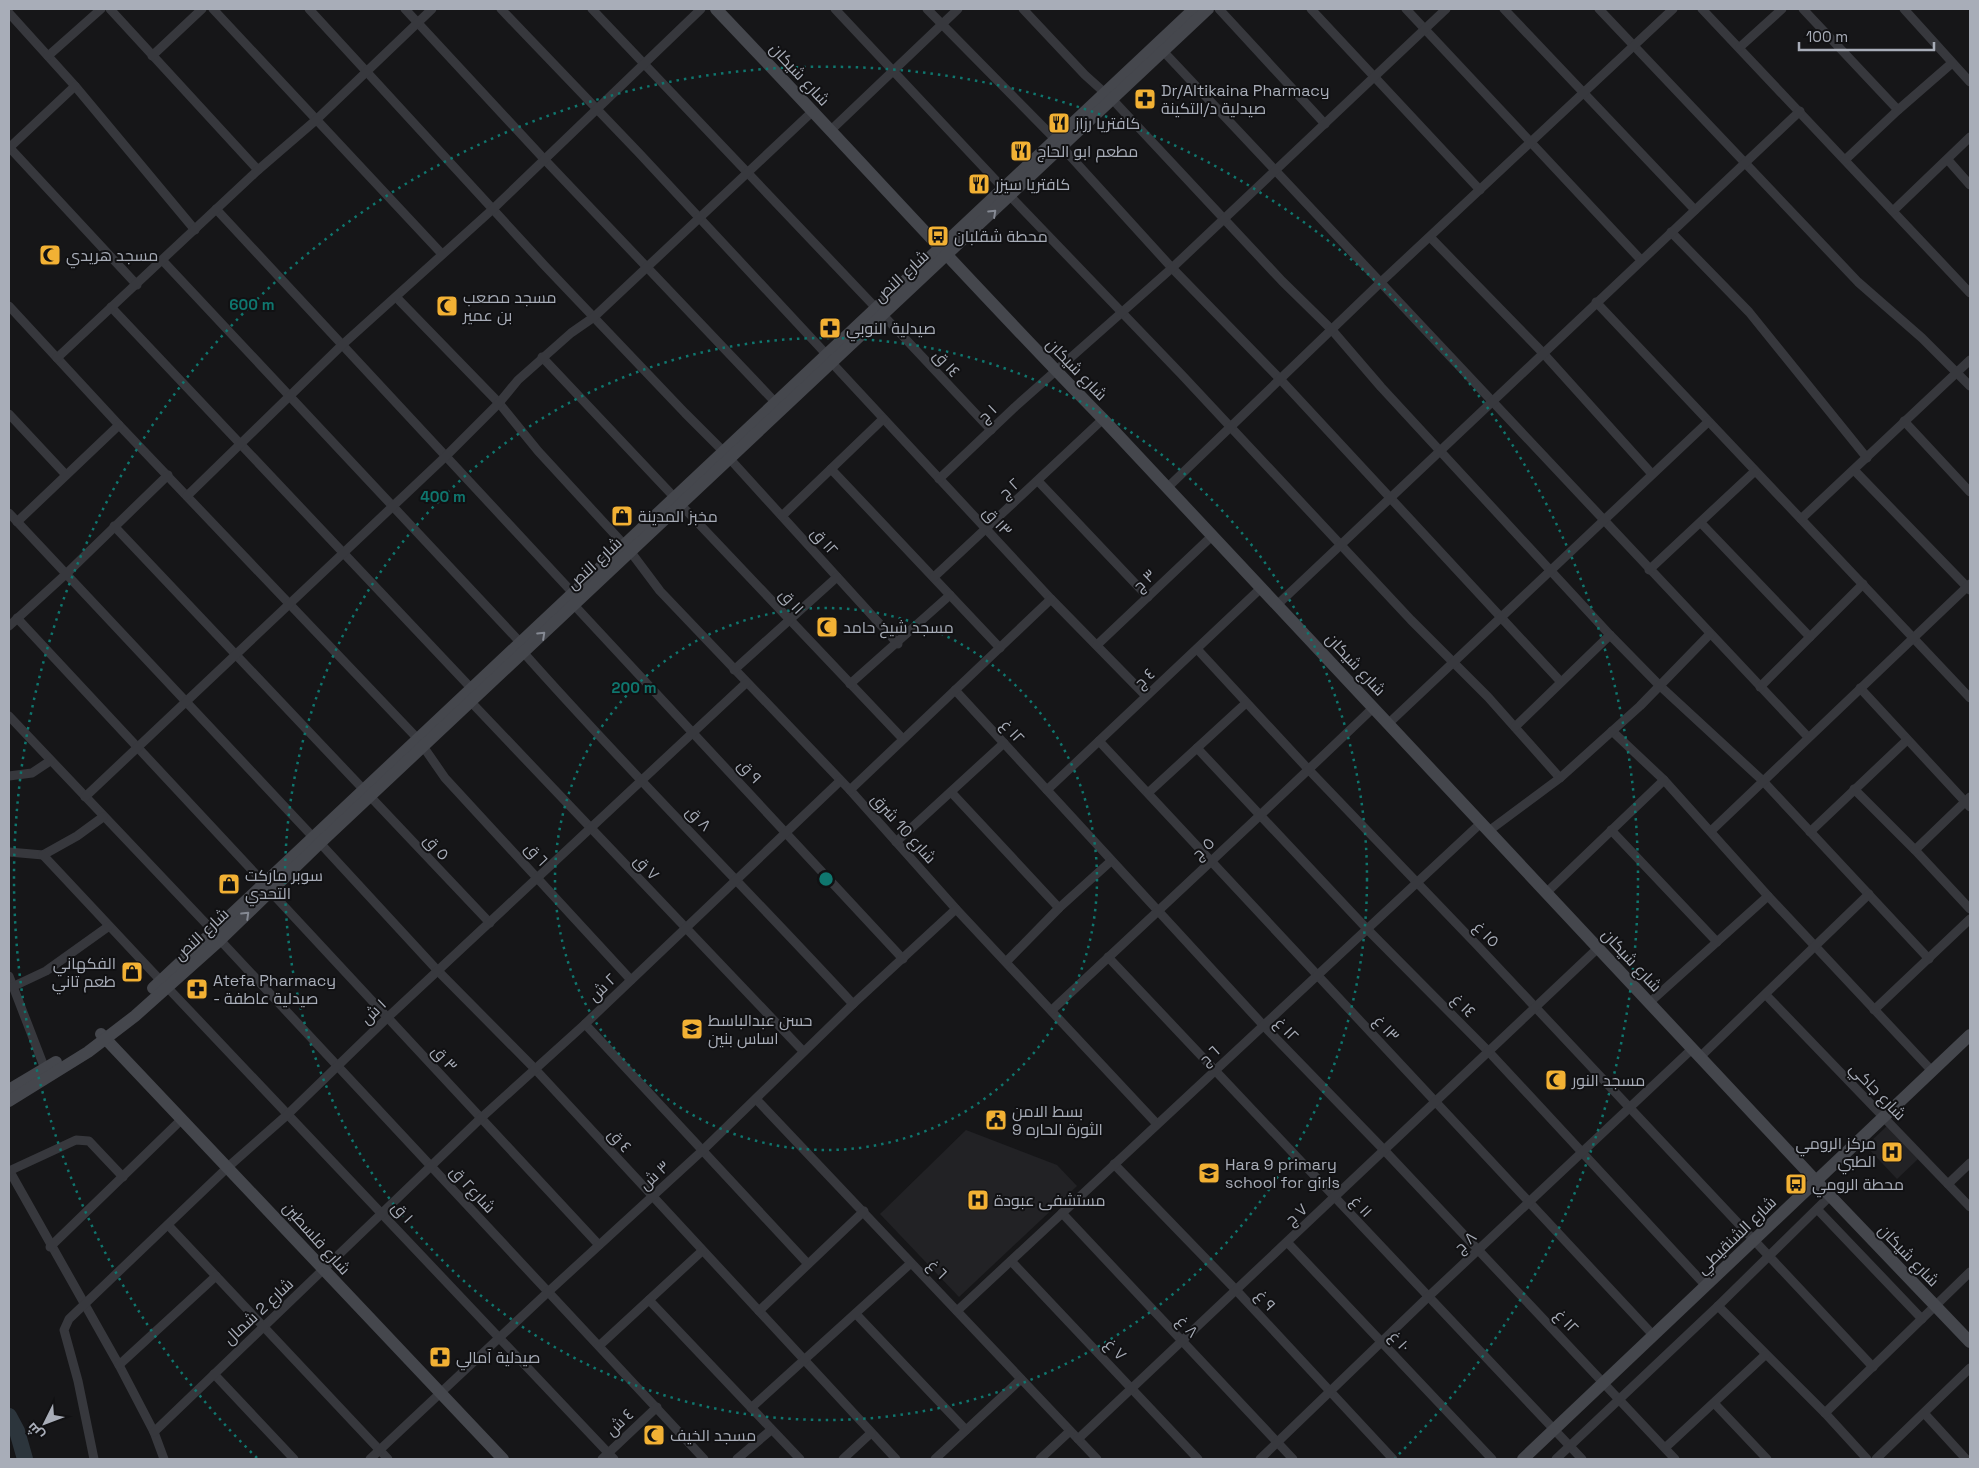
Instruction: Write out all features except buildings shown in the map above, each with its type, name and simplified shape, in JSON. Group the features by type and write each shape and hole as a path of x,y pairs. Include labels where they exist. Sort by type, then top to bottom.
{"street":[{"path":"48,56 101,9"},
{"path":"110,9 258,170"},
{"path":"152,56 202,9"},
{"path":"213,9 442,254"},
{"name":"١٢ ق","path":"309,9 594,317 727,455 898,644"},
{"path":"405,9 776,404"},
{"path":"57,358 163,261 258,170 316,120 432,9"},
{"name":"١٣ ق","path":"501,9 700,217 862,393 883,419 1051,599 1146,696"},
{"name":"١٤ ق","path":"592,9 991,430"},
{"path":"187,496 341,346 494,208 701,9"},
{"name":"شارع شيكان","path":"716,9 945,251 993,307 1103,419 1486,826 1546,893 1830,1196 1970,1342"},
{"path":"835,9 1006,192 1231,427 1340,545 1515,726 1560,778"},
{"path":"927,9 1058,143 1172,268 1280,379 1561,682"},
{"path":"830,131 958,9"},
{"path":"1023,9 1108,96 1282,281 1332,330 1440,451 1610,635 1659,685 1763,781 1929,959"},
{"name":"شارع النص","path":"421,743 471,688 521,647 678,502 1108,96 1194,9"},
{"name":"شارع النص","path":"1108,96 1163,51 1208,9"},
{"path":"1219,9 1325,124"},
{"path":"1311,9 1480,190"},
{"path":"1406,9 1641,260"},
{"name":"١ ج","path":"939,479 1172,268 1446,9"},
{"path":"1504,9 1695,210"},
{"path":"1598,9 1858,282 1970,386"},
{"path":"1167,488 1381,282 1673,9"},
{"path":"1702,9 1970,292"},
{"path":"1740,47 1782,9"},
{"path":"1803,9 1898,110"},
{"path":"1904,9 1970,82"},
{"path":"9,14 75,86 195,230"},
{"path":"1163,51 1381,282 1602,521 1808,737"},
{"path":"1846,160 1898,110 1952,63"},
{"path":"75,86 9,148 137,285"},
{"path":"85,797 445,457 542,357 594,317 648,268 813,111"},
{"path":"1277,605 1800,111"},
{"path":"1893,212 1970,137"},
{"path":"1948,160 1970,185"},
{"name":"٩ ق","path":"216,210 445,457 691,731 903,959"},
{"path":"1671,232 1749,312 1867,458"},
{"path":"1430,237 1543,353 1652,474"},
{"name":"٨ ق","path":"163,261 393,506 642,780 853,1004"},
{"name":"شارع 10 شرق","path":"396,297 499,403 538,451 627,548 660,591 850,790 956,909 1157,1124"},
{"path":"1596,302 1970,698"},
{"path":"111,307 471,688"},
{"name":"٦ ق","path":"9,308 421,743 445,778 631,980"},
{"name":"١١ ق","path":"542,357 903,739"},
{"name":"شارع النص","path":"727,455 776,404 829,359"},
{"path":"1801,519 1970,360"},
{"path":"9,414 66,475"},
{"path":"782,516 883,419"},
{"name":"٢ ج","path":"934,577 1103,419"},
{"path":"1904,421 1970,492"},
{"path":"1389,723 1708,422"},
{"path":"17,522 119,425"},
{"path":"831,469 1000,648"},
{"path":"1711,831 1808,737 1969,587 1854,470"},
{"path":"1649,570 1756,472"},
{"path":"9,626 66,574 168,475"},
{"path":"1038,481 1148,597"},
{"name":"٤ ق","path":"9,513 438,971 535,1069 896,1459"},
{"path":"1701,523 1810,637"},
{"name":"٥ ق","path":"114,526 490,924"},
{"name":"٣ ج","path":"1097,644 1212,536"},
{"path":"734,670 837,577"},
{"path":"1760,686 1863,584"},
{"name":"٤ ج","path":"1047,790 1261,588"},
{"path":"850,684 898,644 950,596"},
{"path":"850,790 1051,599"},
{"name":"٣ ق","path":"17,618 599,1245"},
{"name":"٦ ج","path":"957,1311 1417,884 1486,826 1560,778 1612,731 1710,634"},
{"path":"1515,726 1610,635"},
{"name":"شارع النص","path":"9,1101 103,1037 164,984 421,743 471,702 521,647"},
{"name":"١٥ غ","path":"1197,649 1873,1367"},
{"name":"١ ش","path":"228,1166 287,1115 387,1018 490,924 642,780 691,731 746,682"},
{"path":"1860,688 1907,740 1969,802 1915,850"},
{"name":"١٢ غ","path":"955,690 1264,1026 1385,1151 1675,1459"},
{"name":"٧ ق","path":"471,702 803,1051"},
{"path":"1148,794 1246,703"},
{"name":"٥ ج","path":"1052,1010 1374,707"},
{"name":"شارع٢ ق","path":"9,716 657,1406 704,1459"},
{"path":"1612,731 1664,780 1768,896 1932,1071"},
{"name":"١٣ غ","path":"1098,740 1654,1336"},
{"path":"1810,832 1907,740"},
{"path":"896,842 1004,743"},
{"name":"١٤ غ","path":"1197,748 1368,930 1489,1052 1706,1286"},
{"path":"9,776 32,773 50,761"},
{"path":"1546,893 1664,780"},
{"name":"٢ ش","path":"382,1212 738,880 840,781"},
{"path":"1854,789 1970,909"},
{"path":"951,792 1059,908"},
{"path":"9,852 44,855 77,836 103,816"},
{"path":"1611,830 1717,942"},
{"name":"١ ق","path":"44,855 108,926 500,1337 608,1457"},
{"path":"1006,962 1059,908 1111,861"},
{"name":"٨ ج","path":"1260,1459 1581,1153 1630,1108 1766,995 1869,894"},
{"path":"1650,1003 1768,896"},
{"name":"٣ ش","path":"370,1459 703,1150 803,1051 956,909"},
{"path":"1874,1010 1970,919"},
{"path":"12,987 46,971 108,926"},
{"name":"٧ ج","path":"1078,1439 1286,1242 1335,1199 1598,948"},
{"name":"١١ غ","path":"1108,957 1553,1431 1582,1459"},
{"path":"9,976 45,1069"},
{"name":"شارع النص","path":"9,1090 103,1037 114,1023 164,984"},
{"name":"شارع جاكي","path":"1766,995 1970,1207"},
{"path":"584,1024 808,1264"},
{"name":"شارع الشنقيطي","path":"1523,1459 1970,1035"},
{"name":"شارع فلسطين","path":"103,1037 228,1166 503,1459"},
{"name":"٦ غ","path":"756,1099 1097,1459"},
{"path":"50,1247 182,1119"},
{"path":"123,1177 89,1142 83,1139 76,1140 9,1170 50,1247 86,1304 119,1365 154,1432 164,1459"},
{"path":"1948,1184 1970,1163"},
{"name":"٩ غ","path":"1114,1164 1236,1290 1393,1459"},
{"path":"94,1459 78,1381 64,1330 69,1319 228,1166"},
{"path":"1556,1459 1718,1306 1830,1196"},
{"path":"1817,1209 1922,1319"},
{"path":"758,1311 864,1211"},
{"name":"شارع 2 شمال","path":"154,1432 382,1212"},
{"name":"٨ غ","path":"1062,1212 1293,1459"},
{"path":"168,1225 388,1459"},
{"name":"١٠ غ","path":"1286,1242 1492,1459"},
{"path":"599,1346 702,1251"},
{"name":"٧ غ","path":"1011,1261 1198,1459"},
{"path":"751,1408 911,1263"},
{"path":"1825,1413 1970,1272"},
{"path":"119,1365 216,1276"},
{"path":"649,1300 800,1459"},
{"path":"1718,1306 1825,1413 1867,1459"},
{"path":"856,1314 966,1430"},
{"path":"1665,1448 1765,1355"},
{"path":"1876,1459 1970,1368"},
{"path":"214,1374 294,1459"},
{"path":"935,1459 1021,1380"},
{"path":"1714,1402 1767,1459"},
{"name":"٤ ش","path":"608,1457 657,1406"},
{"path":"1924,1413 1966,1459"},
{"path":"737,1459 771,1430"},
{"path":"1040,1459 1070,1431"},
{"path":"843,1459 871,1433"}],"shaded area":[{"name":"مركز الرومي الطبي","path":"1887,1126 1918,1159 1897,1179 1866,1146"},
{"name":"مستشفى عبودة","path":"966,1130 1057,1165 1077,1186 959,1297 880,1214"}],"waterway":[{"path":"9,1416 17,1431 25,1459"}],"place":[{"name":"Dr/Altikaina Pharmacy صيدلية د/التكينة","path":"1145,99"},
{"name":"كافتريا رزاز","path":"1059,123"},
{"name":"مطعم ابو الحاج","path":"1021,151"},
{"name":"كافتريا سيزر","path":"979,184"},
{"name":"محطة شقلبان","path":"938,236"},
{"name":"مسجد هريدي","path":"50,255"},
{"name":"مسجد مصعب بن عمير","path":"447,306"},
{"name":"صيدلية النوبي","path":"830,328"},
{"name":"مخبز المدينة","path":"622,516"},
{"name":"مسجد شيخ حامد","path":"827,627"},
{"name":"سوبر ماركت التحدي","path":"229,884"},
{"name":"الفكهاني طعم تاني","path":"132,972"},
{"name":"Atefa Pharmacy - صيدلية عاطفة","path":"197,989"},
{"name":"حسن عبدالباسط اساس بنين","path":"692,1029"},
{"name":"مسجد النور","path":"1556,1080"},
{"name":"بسط الامن الثورة الحاره 9","path":"996,1120"},
{"name":"مركز الرومي الطبي","path":"1892,1152"},
{"name":"Hara 9 primary school for girls","path":"1209,1173"},
{"name":"محطة الرومي","path":"1796,1184"},
{"name":"مستشفى عبودة","path":"978,1200"},
{"name":"صيدلية آمالي","path":"440,1357"},
{"name":"مسجد الخيف","path":"654,1435"}]}
